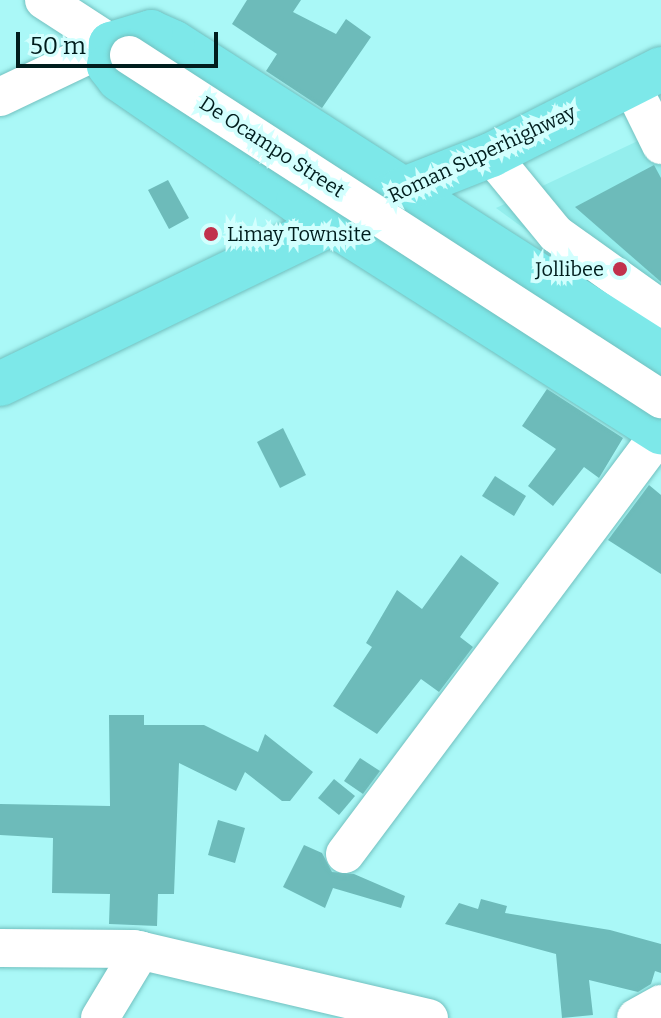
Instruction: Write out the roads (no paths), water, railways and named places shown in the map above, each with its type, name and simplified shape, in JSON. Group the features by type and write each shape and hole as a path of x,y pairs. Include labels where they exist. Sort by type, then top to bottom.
{"main road":[{"path":"661,354 158,34 145,32 120,49 109,66 119,79 335,224 661,432"},
{"name":"Roman Superhighway","path":"0,384 402,190 491,155 646,76"}],"street":[{"name":"De Ocampo Street","path":"44,0 661,399"},
{"path":"0,97 120,49"},
{"path":"646,76 661,145"},
{"path":"491,155 556,234 661,309"},
{"path":"345,854 661,432"},
{"path":"0,948 141,950 429,1018"},
{"path":"100,1018 141,950"},
{"path":"636,1018 661,1004"}],"place":[{"name":"Limay Townsite","path":"211,234"},
{"name":"Jollibee","path":"620,269"}]}
